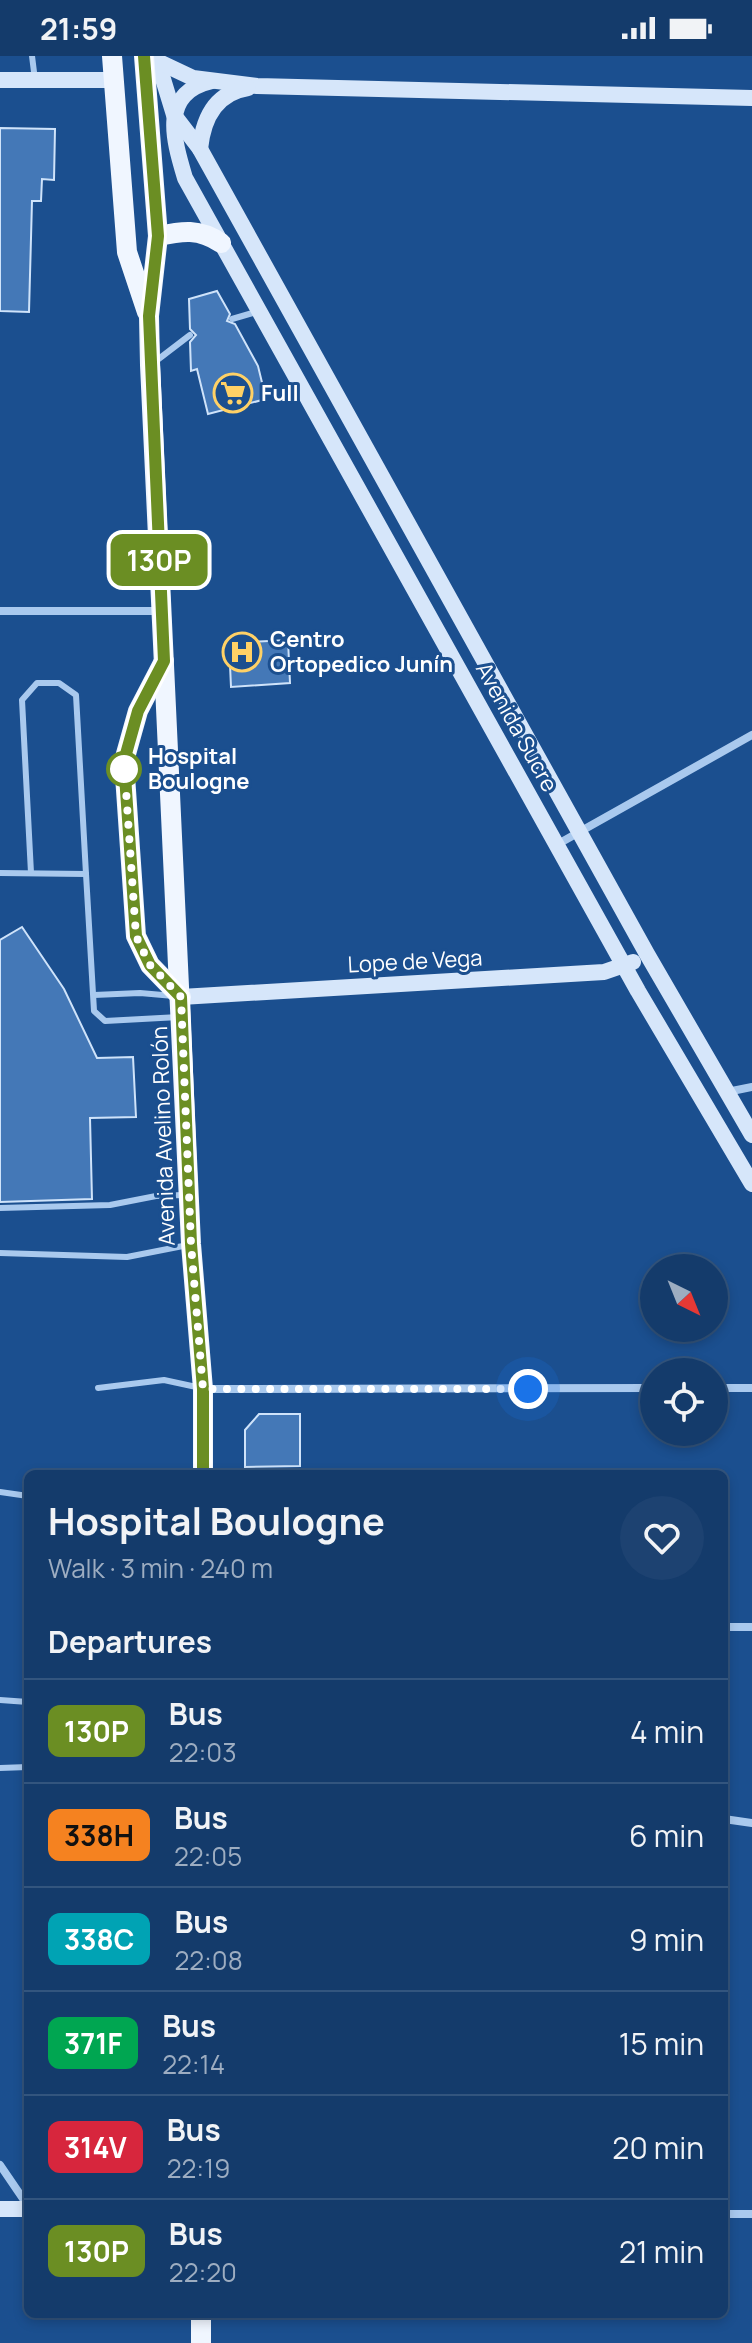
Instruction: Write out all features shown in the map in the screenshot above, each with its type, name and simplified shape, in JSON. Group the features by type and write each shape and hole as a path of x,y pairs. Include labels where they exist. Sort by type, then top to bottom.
{"main road":[{"name":"Avenida Avelino Rolón","path":"112,56 127,252 149,316"},
{"path":"152,58 175,71 212,81 257,86 752,98"},
{"name":"Avenida Avelino Rolón","path":"152,58 158,236 149,316 150,365 191,1244 203,1389 203,1470"},
{"name":"Avenida Sucre","path":"152,58 174,115 179,159 185,178 625,966 752,1184"},
{"path":"0,80 114,80"},
{"path":"174,115 178,102 187,91 212,81"},
{"path":"200,149 202,128 210,111 222,98 239,89 257,86"},
{"name":"Avenida Sucre","path":"174,115 200,149 647,954 752,1135"},
{"path":"158,236 190,230 207,233 221,243"},
{"path":"164,661 138,711 124,761 136,936 150,965 182,1007"},
{"name":"Lope de Vega","path":"182,1007 604,972 625,966 647,954"},
{"path":"0,2209 24,2208"},
{"path":"201,2318 201,2343"}],"street":[{"path":"0,611 161,611"},
{"path":"558,844 752,735"},
{"path":"727,1092 752,1087"},
{"path":"203,1389 640,1388"},
{"path":"728,1388 752,1388"},
{"path":"728,1627 752,1627"},
{"path":"728,1820 752,1823"},
{"path":"0,2165 24,2202"},
{"path":"728,2214 752,2214"}],"lane":[{"path":"32,56 35,80"},
{"path":"232,319 259,312"},
{"path":"150,365 190,335"},
{"path":"31,873 22,700 37,683 59,683 76,695 94,1011 105,1021 182,1007"},
{"path":"0,873 86,874"},
{"path":"94,995 140,993 182,1007"},
{"path":"0,1208 110,1205 156,1196 189,1195"},
{"path":"0,1253 127,1257 191,1244"},
{"path":"98,1388 164,1380 203,1389"},
{"path":"0,1492 24,1495"},
{"path":"0,1700 24,1702"},
{"path":"0,1768 24,1767"}],"building":[{"path":"0,128 55,129 54,180 42,179 41,201 32,201 29,312 0,311"},
{"path":"217,291 230,314 227,321 235,324 258,366 266,399 208,414 197,369 191,371 190,342 196,335 190,329 189,299"},
{"path":"288,640 290,683 231,687 229,643"},
{"path":"22,927 64,989 97,1058 133,1057 136,1117 90,1118 92,1199 0,1202 0,940"},
{"path":"259,1414 300,1414 300,1466 245,1467 245,1430"}],"bus line":[{"name":"130P","path":"144,56 158,236 149,316 164,661 138,711 124,761 136,936 150,965 181,997 191,1244 203,1389 203,1470"}],"place":[{"name":"Full","path":"233,393"},
{"name":"Centro Ortopedico Junín","path":"242,652"},
{"name":"Hospital Boulogne","path":"124,769"}],"route":[{"path":"124,769 124,761 136,936 150,965 181,997 191,1244 203,1389 528,1389"}]}
